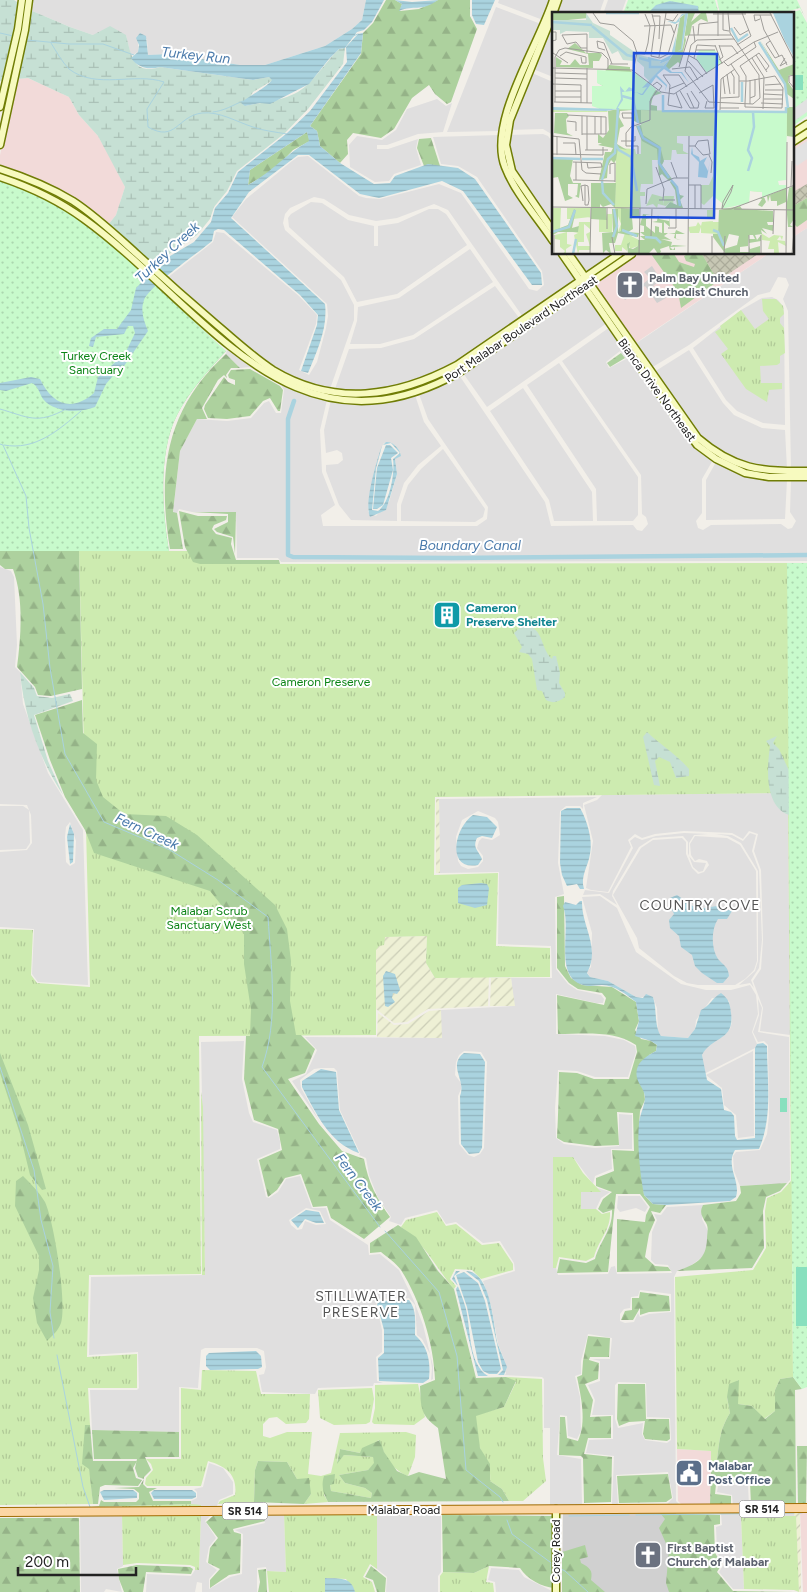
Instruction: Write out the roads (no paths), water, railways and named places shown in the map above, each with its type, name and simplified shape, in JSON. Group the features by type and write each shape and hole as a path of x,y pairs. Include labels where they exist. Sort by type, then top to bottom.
{"main road":[{"name":"Malabar Road","path":"0,1512 807,1508"}],"street":[{"path":"0,107 18,29 22,0"},
{"path":"0,145 26,30 29,0"},
{"path":"552,240 511,178 504,165 500,144 505,117 553,0"},
{"path":"554,12 558,0"},
{"path":"552,16 510,120 506,145 512,171 552,230"},
{"path":"799,134 807,126"},
{"name":"Port Malabar Boulevard Northeast","path":"0,169 32,180 73,201 94,217 169,287 249,352 274,370 296,381 325,390 372,394 414,386 457,365 617,255"},
{"name":"Port Malabar Boulevard Northeast","path":"0,176 28,186 68,207 139,261"},
{"path":"563,255 588,285"},
{"path":"570,255 582,278"},
{"name":"Port Malabar Boulevard Northeast","path":"169,287 239,356 270,376 295,388 330,398 373,400 398,397 440,383 631,255"},
{"name":"Bianca Drive Northeast","path":"588,285 688,426 709,448 728,460 758,470 807,471"},
{"name":"Bianca Drive Northeast","path":"588,285 673,415 697,445 716,460 745,473 769,477 807,477"},
{"name":"Corey Road","path":"556,1510 556,1592"}],"water":[{"path":"366,0 384,0 372,22 364,30 357,32 345,48 339,49 309,84 270,104 260,103 245,106 241,103 269,83 272,80 269,77 253,80 160,67 148,68 140,66 131,58 138,52 139,45 136,38 140,33 146,36 148,55 170,54 240,65 265,65 325,46 352,29 362,20"},
{"path":"395,0 412,2 438,0 426,6 399,11 402,4"},
{"path":"472,0 495,0 484,25 476,24 472,15"},
{"path":"670,1 698,6 699,12 649,12 656,5"},
{"path":"363,33 361,53 310,126 317,131 320,146 340,163 374,184 390,183 395,176 428,164 458,168 475,179 541,273 542,285 532,285 463,191 442,181 379,198 360,194 309,155 298,155 249,192 231,218 325,304 326,313 323,331 308,373 301,371 317,325 318,315 300,295 224,230 218,229 214,231 212,241 164,278 148,294 144,300 142,312 148,331 124,366 122,365 106,384 95,407 75,411 54,407 43,399 38,388 32,383 6,391 0,390 0,383 31,377 40,379 50,395 63,403 78,403 94,393 98,377 125,354 135,333 133,326 128,326 124,334 96,337 93,347 89,346 91,338 104,329 117,329 131,310 136,288 165,259 194,242 211,222 215,208 228,193 238,172 286,134 310,111 347,62 346,47 358,34","holes":["307,132 309,141 293,151 264,175 248,185 250,170"]},
{"path":"386,445 390,445 398,453 391,458 393,470 383,505 373,509 377,468"},
{"path":"382,446 376,468 372,510 378,511 386,501 392,479 393,459 400,453 401,456 395,459 397,474 386,510 370,517 368,503 374,473"},
{"path":"567,808 580,808 589,830 591,848 584,876 584,889 580,889 577,884 567,886 562,875 560,863 561,811"},
{"path":"473,815 487,817 497,827 492,838 482,836 477,838 476,847 482,859 478,865 468,865 461,862 457,855 456,847 461,829"},
{"path":"70,824 74,834 73,862 70,864 67,837"},
{"path":"487,884 489,888 487,905 475,908 458,903 458,888 462,885"},
{"path":"677,895 697,909 717,906 732,911 727,919 718,919 713,933 714,950 718,959 727,968 729,976 723,983 717,983 695,966 692,955 681,947 679,936 670,928 669,920 674,914 668,902 670,898"},
{"path":"582,901 592,954 587,973 590,977 608,981 636,997 643,998 646,994 653,997 657,1027 661,1036 688,1038 695,1029 701,1010 721,993 730,1004 730,1029 711,1044 702,1055 707,1080 721,1089 724,1110 731,1112 734,1116 737,1140 755,1138 755,1048 757,1044 763,1043 767,1046 768,1111 763,1137 759,1149 735,1150 732,1156 732,1168 737,1191 736,1197 730,1201 666,1205 653,1204 644,1195 638,1141 640,1116 645,1097 636,1073 640,1063 656,1051 657,1045 635,1036 639,1021 636,1002 607,985 583,985 574,980 568,972 563,906 565,902 576,905"},
{"path":"386,971 395,974 400,990 397,994 393,993 392,998 395,1002 388,1007 385,1006 383,976"},
{"path":"464,1053 480,1054 485,1062 482,1148 479,1153 469,1154 461,1144 461,1085 457,1068 459,1058"},
{"path":"321,1069 336,1072 339,1110 359,1153 339,1142 331,1135 318,1117 302,1087 302,1081"},
{"path":"306,1210 319,1212 324,1223 316,1223 305,1219 298,1228 291,1220"},
{"path":"456,1271 460,1271 454,1276 458,1286 452,1279"},
{"path":"466,1271 475,1274 481,1280 486,1290 493,1314 498,1345 507,1367 504,1375 498,1375 503,1370 487,1300 479,1281"},
{"path":"464,1272 478,1283 485,1301 501,1369 497,1374 489,1374 483,1371 478,1362 467,1307 456,1275"},
{"path":"458,1286 466,1309 474,1355 477,1363 488,1376 478,1376 456,1289"},
{"path":"409,1300 414,1312 415,1335 423,1344 428,1355 429,1379 423,1383 379,1381 378,1358 384,1353 384,1330 377,1304 380,1301"},
{"path":"256,1351 261,1356 262,1367 258,1369 210,1370 206,1366 206,1356 209,1353"},
{"path":"104,1490 133,1490 137,1493 137,1498 104,1500 100,1492"},
{"path":"154,1490 192,1490 196,1493 196,1497 192,1499 154,1499 151,1493"},
{"path":"325,1578 344,1579 351,1583 355,1592 325,1592"}],"waterway":[{"name":"Turkey Run","path":"0,33 13,36"},
{"name":"Turkey Run","path":"353,36 358,34"},
{"name":"Turkey Run","path":"27,40 69,44 103,44 134,55"},
{"path":"51,43 66,66 80,75 103,80 153,79 164,82 147,109 148,127 157,131 165,132 171,130 194,115 208,113 221,115 257,128 287,134"},
{"path":"213,112 243,101"},
{"name":"Boundary Canal","path":"294,401 288,419 288,555 293,557 453,558 807,555"},
{"path":"0,409 33,418 47,417 66,409"},
{"name":"Fern Creek","path":"4,445 26,445 36,442 55,432 81,411"},
{"name":"Fern Creek","path":"0,444 3,445 26,496 29,528 43,604 50,668 65,754 104,822 170,850 218,880 268,917 272,974 272,1012 271,1031 262,1067 380,1227"},
{"path":"0,1067 34,1170 41,1220 53,1266 50,1312 54,1338"},
{"name":"Fern Creek","path":"385,1231 439,1292 457,1356 466,1470 500,1497 503,1502"},
{"path":"57,1355 83,1487 90,1507"},
{"path":"800,1513 807,1512"},
{"path":"636,1515 794,1513"},
{"path":"569,1516 629,1515"},
{"name":"Fern Creek","path":"507,1520 512,1534 554,1565"},
{"path":"551,1564 552,1586"},
{"name":"Fern Creek","path":"559,1568 565,1571 588,1592"}],"place":[{"name":"Palm Bay United Methodist Church","path":"630,285"},
{"name":"Cameron Preserve Shelter","path":"447,615"},
{"name":"Malabar Post Office","path":"689,1473"},
{"name":"First Baptist Church of Malabar","path":"648,1555"}],"district":[{"name":"COUNTRY COVE","path":"700,905"},
{"name":"STILLWATER PRESERVE","path":"361,1304"}],"water label":[{"name":"Turkey Creek","path":"167,252"}],"park label":[{"name":"Turkey Creek Sanctuary","path":"96,363"},
{"name":"Cameron Preserve","path":"321,682"},
{"name":"Malabar Scrub Sanctuary West","path":"209,918"}]}
